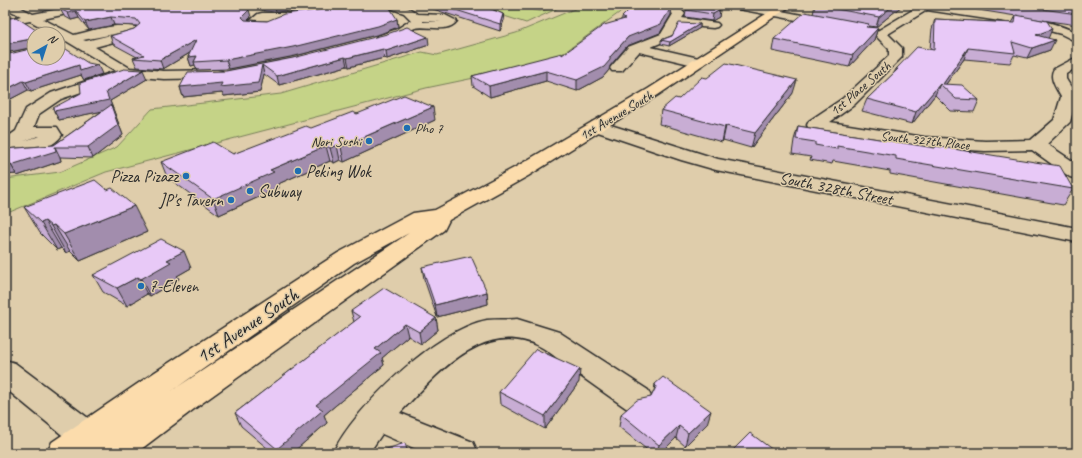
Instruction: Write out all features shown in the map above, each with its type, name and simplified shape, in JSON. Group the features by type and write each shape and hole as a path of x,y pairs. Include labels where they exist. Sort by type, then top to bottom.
{"main road":[{"name":"1st Avenue South","path":"92,449 193,392 436,225 440,216 521,172 598,126 780,9"}],"street":[{"path":"8,5 78,42 127,72"},
{"path":"5,23 96,5"},
{"path":"249,11 262,16 252,24 256,25 269,24 283,17 308,15 352,5"},
{"path":"369,42 401,32 414,23 408,11 391,5"},
{"path":"618,68 638,48 665,36 676,21 679,15 678,11 663,5"},
{"path":"733,5 780,9 836,24"},
{"name":"1st Place South","path":"880,32 892,29 912,13 925,7 1022,21 1057,28 1074,36"},
{"path":"676,21 713,25"},
{"path":"866,30 880,32"},
{"name":"1st Place South","path":"816,125 848,102 895,57 896,48 880,32"},
{"path":"66,45 78,42"},
{"path":"638,48 698,62"},
{"path":"1077,61 1059,72 1060,79 1069,97 1062,122 1036,145 1077,173"},
{"path":"27,133 24,131 32,112 36,107 56,96 127,72 194,76 229,74"},
{"name":"South 327th Place","path":"816,125 924,142 985,146 1036,145"},
{"name":"South 328th Street","path":"598,126 687,156 716,164 1077,235"},
{"path":"350,453 376,417 426,367 458,343 487,330 517,329 549,339 637,399"},
{"path":"5,371 92,449"},
{"path":"376,417 461,453"}],"green space":[{"path":"470,5 505,5 540,11 565,5 526,23"},
{"path":"584,5 630,5 551,62 426,88 106,172 5,214 5,179 60,172 117,147 152,109 281,94 422,52 437,55 516,33"}],"building":[{"path":"80,5 239,5 249,10 242,17 245,20 267,21 284,14 318,10 340,5 388,5 397,19 378,26 293,47 226,60 194,62 197,56 188,57 196,40 160,60 133,58 144,55 110,36 134,29 140,24 136,19 111,17 85,22 76,11 68,13 60,9"},
{"path":"440,5 482,5 503,14 500,24"},
{"path":"634,5 672,6 661,24 628,37 610,57 610,60 604,67 577,80 546,71 489,86 472,76 562,53 562,55 604,25 625,19 622,17"},
{"path":"815,5 894,5 879,17"},
{"path":"1015,5 1077,5 1077,14"},
{"path":"687,7 720,10 713,14 686,10"},
{"path":"805,12 869,24 866,27 878,28 853,55 774,39"},
{"path":"1016,15 1047,21 1052,29 1036,35 1055,40 1032,48 1012,42 1015,53 968,48 943,84 962,85 979,100 956,99 940,84 916,112 867,99 898,69 896,69 917,47 934,50 935,19 1015,23"},
{"path":"16,17 30,26 26,26 26,40 5,44 5,19"},
{"path":"679,23 700,24 670,42 661,40 672,36"},
{"path":"407,27 428,37 386,51 383,49 347,58 345,57 277,76 262,65 258,83 220,87 222,83 180,87 188,72 226,71 293,58 387,34"},
{"path":"66,49 88,63 98,65 80,71 79,65 26,82 23,81 5,90 5,55 26,50 26,66 66,66"},
{"path":"726,63 797,80 755,133 725,127 661,110 675,98 679,99 702,77 707,78"},
{"path":"124,69 143,70 106,92 109,100 54,111 53,108 81,93 80,83"},
{"path":"404,95 433,107 341,147 337,145 330,148 326,146 270,170 274,172 213,199 161,162 213,142 233,154 306,126 311,128 353,112 357,114"},
{"path":"111,105 118,125 88,147 55,147 56,151 11,165 10,163 5,164 5,149 54,145"},
{"path":"798,126 1060,166 1073,189 896,159 896,156 837,146 837,149 815,145 815,142 796,139"},
{"path":"95,180 107,190 112,188 134,206 64,234 54,225 51,226 45,221 41,223 24,207"},
{"path":"161,239 184,251 167,260 171,262 141,279 138,277 117,288 93,275"},
{"path":"471,256 487,292 435,305 422,267"},
{"path":"384,288 436,318 419,332 405,324 375,349 381,353 316,405 323,410 277,449 235,413 360,317 351,311"},
{"path":"536,349 580,369 545,416 499,392"},
{"path":"663,377 711,411 688,433 679,426 659,445 621,414 637,400 651,397 656,387 655,384"},
{"path":"750,433 777,453 730,453"},
{"path":"405,443 408,453 374,453"}],"place":[{"name":"Pho 7","path":"407,128"},
{"name":"Nori Sushi","path":"369,141"},
{"name":"Peking Wok","path":"298,171"},
{"name":"Pizza Pizazz","path":"186,176"},
{"name":"Subway","path":"250,191"},
{"name":"JP's Tavern","path":"231,200"},
{"name":"7-Eleven","path":"141,286"}]}
